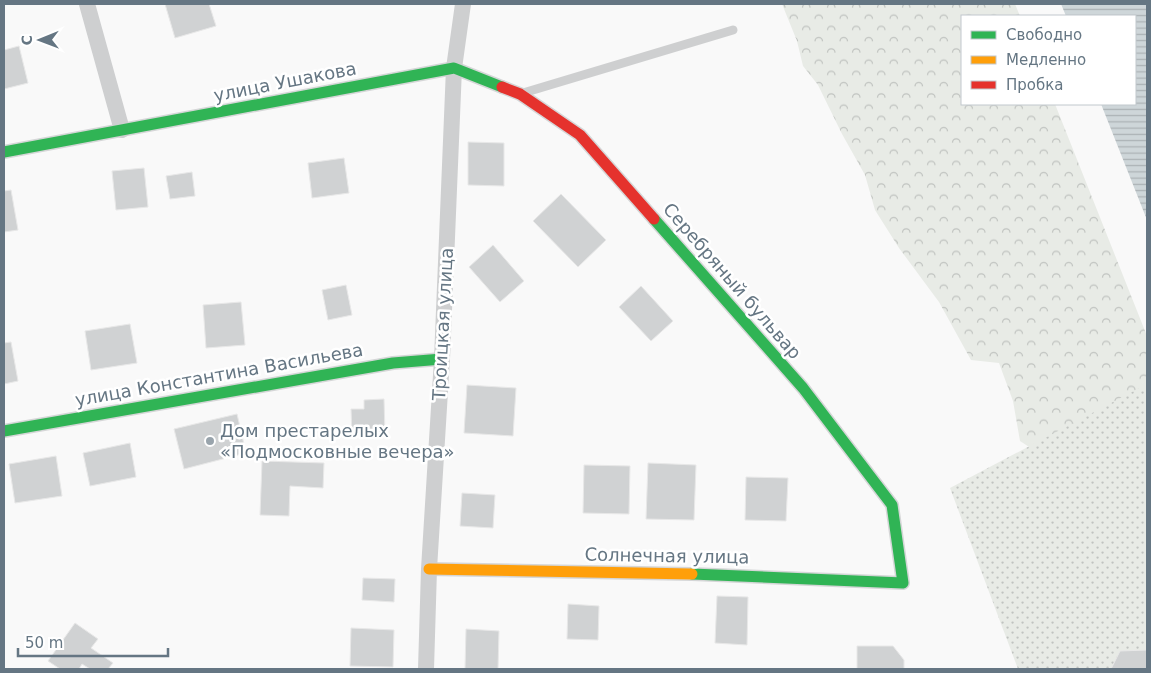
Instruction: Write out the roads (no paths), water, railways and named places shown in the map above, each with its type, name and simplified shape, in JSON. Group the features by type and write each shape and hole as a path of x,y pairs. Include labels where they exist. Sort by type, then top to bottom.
{"street":[{"path":"87,4 122,130"},
{"name":"Троицкая улица","path":"426,669 429,569 442,359 454,68 463,4"},
{"name":"улица Ушакова","path":"4,152 454,68"},
{"name":"Серебряный бульвар","path":"454,68 520,94 580,135 803,388 892,505 903,583"},
{"name":"улица Константина Васильева","path":"4,431 393,363 442,359"},
{"name":"Солнечная улица","path":"429,569 720,574 903,583"}],"lane":[{"path":"520,94 733,30"}],"place":[{"name":"Дом престарелых «Подмосковные вечера»","path":"210,441"}]}
